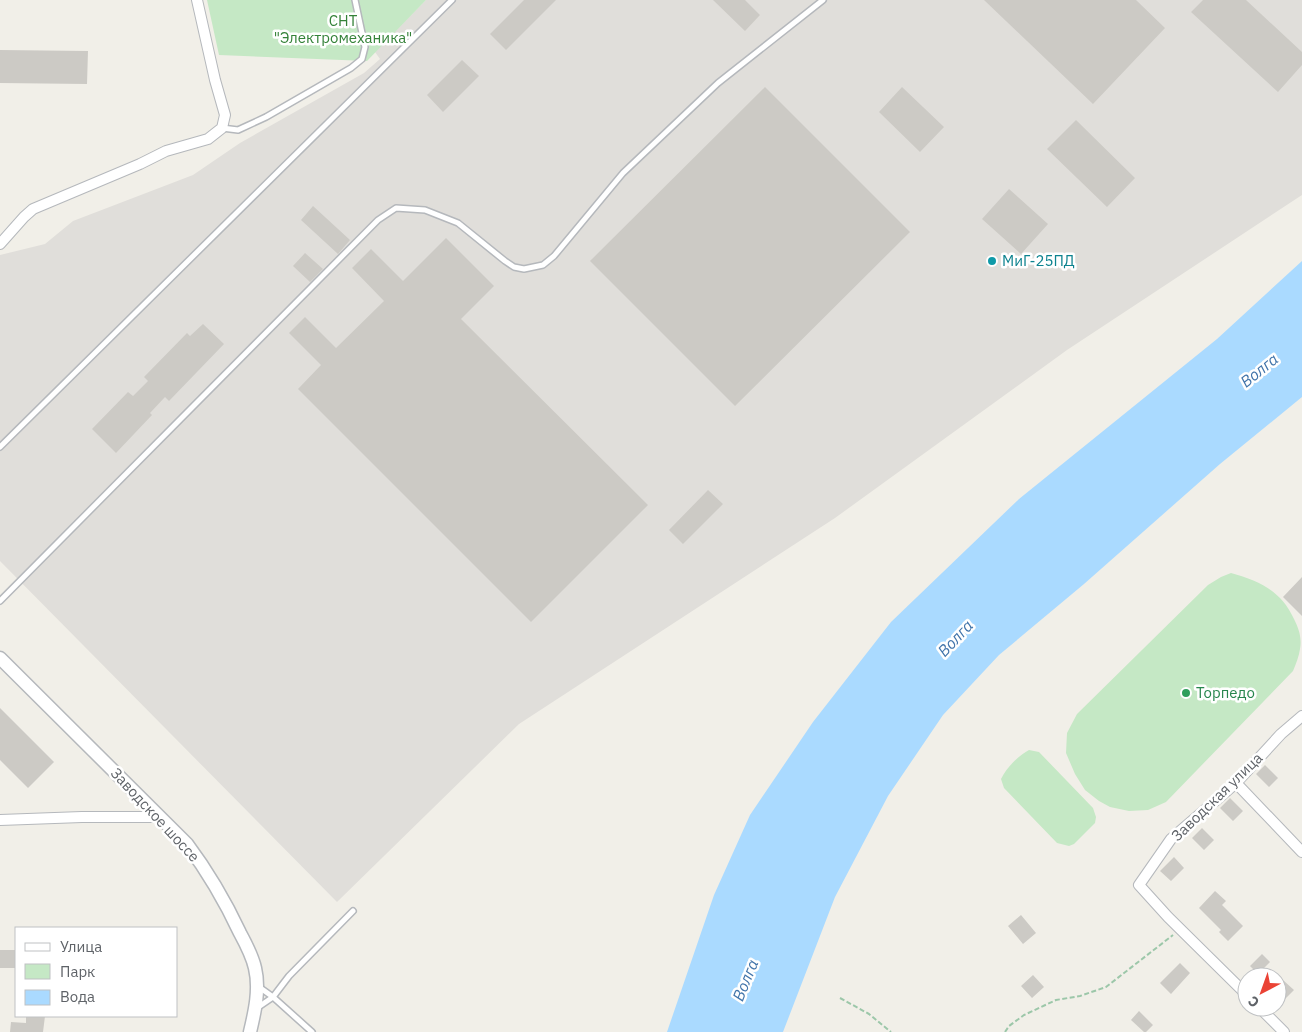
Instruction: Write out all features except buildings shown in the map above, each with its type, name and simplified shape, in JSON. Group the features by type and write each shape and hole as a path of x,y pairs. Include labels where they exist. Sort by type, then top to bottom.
{"street":[{"path":"0,244 33,209 140,164 166,151 208,139 222,128 225,115 214,80 197,0"},
{"name":"Заводское шоссе","path":"0,658 187,844 209,874 229,910 255,969 257,986 256,1009 250,1032"},
{"name":"Заводская улица","path":"1180,929 1139,885 1171,840 1236,783 1281,734 1302,716"},
{"path":"1236,783 1302,852"},
{"path":"0,820 160,817"},
{"path":"1180,929 1237,985"},
{"path":"1269,1017 1284,1032"}],"lane":[{"path":"222,128 238,130 343,73 362,59 365,48 355,0"},
{"path":"0,447 452,0"},
{"path":"0,601 378,220 396,208 424,210 458,223 505,262 514,267 524,269 543,265 554,256 623,173 718,83 823,0"},
{"path":"256,1009 273,997 289,976 352,911"},
{"path":"257,986 273,997 312,1032"}],"path":[{"path":"1004,1032 1024,1015 1056,1000 1080,996 1106,987 1180,929"},
{"path":"840,998 868,1014 891,1032"}],"shaded area":[{"path":"426,0 1302,0 1302,195 1067,350 835,518 519,724 337,902 0,561 0,255 45,244 73,221 193,175 240,143 364,73 380,59 375,52"}],"green space":[{"name":"СНТ \"Электромеханика\"","path":"207,0 426,0 367,61 219,55"},
{"name":"Торпедо","path":"1231,573 1268,588 1289,609 1300,634 1301,641 1293,671 1166,802 1148,810 1129,811 1110,807 1099,801 1085,790 1075,774 1066,753 1067,733 1077,714 1208,585"},
{"path":"1029,750 1039,752 1093,808 1096,817 1095,823 1074,844 1069,846 1057,843 1004,788 1001,779 1006,770"}],"water":[{"name":"Волга","path":"1302,261 1302,397 1220,464 1084,584 999,655 943,715 888,796 835,897 783,1032 667,1032 714,895 750,815 813,722 891,622 1019,499 1217,339"}],"place":[{"name":"МиГ-25ПД","path":"992,261"},
{"name":"Торпедо","path":"1186,693"}]}
